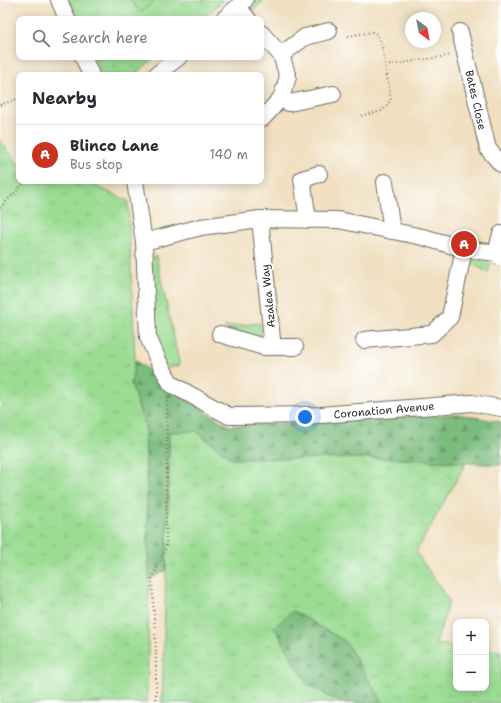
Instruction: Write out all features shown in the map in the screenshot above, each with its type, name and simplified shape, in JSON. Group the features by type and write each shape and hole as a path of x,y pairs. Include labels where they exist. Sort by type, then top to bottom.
{"street":[{"path":"59,0 66,16"},
{"path":"230,16 244,9"},
{"path":"281,55 305,37 329,31"},
{"name":"Bates Close","path":"460,32 488,149 501,164"},
{"path":"264,37 281,55 288,77 281,98 264,116"},
{"path":"84,60 90,72"},
{"path":"160,72 175,60"},
{"path":"281,98 289,103 333,94"},
{"path":"308,220 302,179 319,174"},
{"path":"385,182 392,231"},
{"path":"135,184 144,242 148,337 171,384"},
{"path":"144,242 201,227 260,219 338,220 422,237 464,249 498,256 501,234"},
{"name":"Azalea Way","path":"260,219 272,339 264,347"},
{"path":"364,340 432,334 450,317 464,249"},
{"path":"220,334 264,347 295,347"},
{"name":"Coronation Avenue","path":"171,384 229,416 321,415 472,403 501,408"}],"path":[{"path":"348,36 372,32 378,34 382,46 384,66 391,100 382,110 360,116"},
{"path":"384,66 465,53"},
{"path":"0,105 16,99"},
{"path":"0,208 23,184"},
{"path":"156,703 156,651 152,579 166,547 167,403 171,384"}],"green space":[{"path":"69,0 224,0 205,16 76,16"},
{"path":"130,0 153,0 154,1 141,12"},
{"path":"251,0 264,0 254,10 248,13 248,9"},
{"path":"95,60 152,60 138,72 101,72"},
{"path":"0,140 16,161 16,184 91,184 128,201 135,360 131,384 145,426 149,580 147,703 0,703"},
{"path":"156,256 179,362 179,366 166,368 157,352 146,261"},
{"path":"470,258 491,263 488,272 465,261"},
{"path":"260,323 262,336 260,339 224,327"},
{"path":"135,360 193,403 229,426 458,414 501,422 501,465 386,458 232,459 196,431 169,432 166,570 149,580 145,426 131,384"},
{"path":"196,431 232,459 386,458 466,463 416,552 449,601 436,644 453,646 453,691 489,691 489,649 501,651 501,703 162,703 169,432"},
{"path":"293,611 345,641 382,701 380,703 341,703 307,684 274,627"}],"place":[{"name":"Blinco Lane","path":"464,244"}]}
